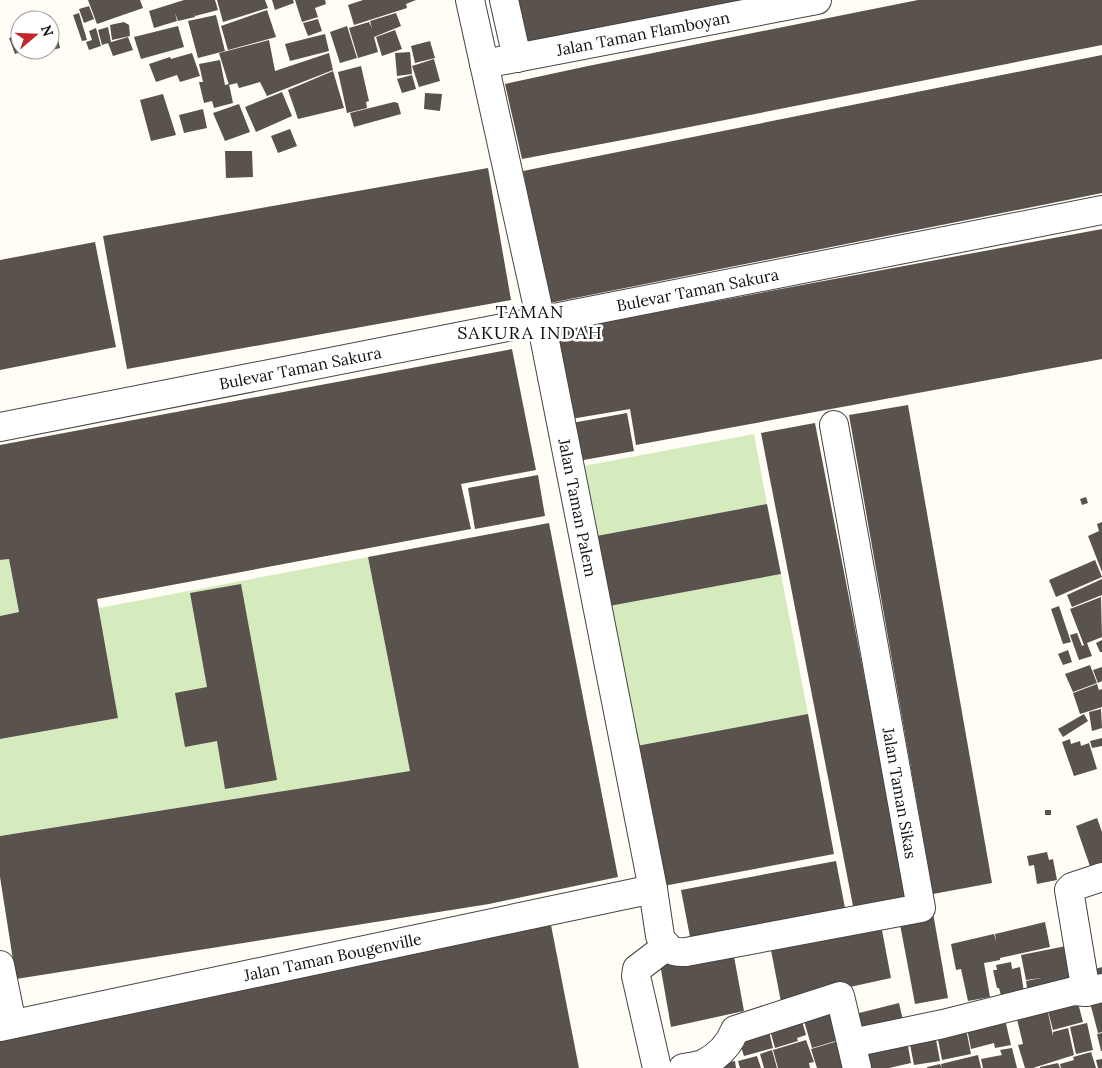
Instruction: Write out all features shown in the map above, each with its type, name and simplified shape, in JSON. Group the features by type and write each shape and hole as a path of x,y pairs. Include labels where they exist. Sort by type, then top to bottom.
{"street":[{"name":"Jalan Taman Palem","path":"470,0 541,321 653,889 660,936 668,948"},
{"path":"504,0 523,57"},
{"name":"Jalan Taman Flamboyan","path":"484,64 817,0"},
{"name":"Bulevar Taman Sakura","path":"0,427 1102,210"},
{"name":"Jalan Taman Sikas","path":"668,948 676,952 686,952 921,908 834,424"},
{"path":"684,1068 702,1064 721,1051 735,1030 840,996 854,1056 943,1024 1074,991 1094,990 1069,890 1072,886 1102,877"},
{"name":"Jalan Taman Bougenville","path":"6,1026 653,889"},
{"path":"658,1068 636,976 637,969 668,948"},
{"path":"0,965 6,1026"}],"green space":[{"path":"754,434 767,504 591,537 578,467"},
{"path":"368,557 410,771 0,836 0,739 118,718 99,608"},
{"path":"9,559 19,612 0,616 0,560"},
{"path":"781,574 808,714 631,747 604,607"}],"building":[{"path":"88,0 140,0 143,8 97,24"},
{"path":"184,0 215,0 218,10 195,16 194,11 195,17 178,21 175,13 177,21 154,28 149,11"},
{"path":"217,0 265,0 268,8 223,22"},
{"path":"272,0 293,0 294,3 275,10"},
{"path":"295,0 325,0 326,4 315,8 318,17 302,22"},
{"path":"363,0 416,0 406,4 407,8 354,25 348,5"},
{"path":"512,0 766,0 519,46"},
{"path":"918,0 1102,0 1102,45 522,159 505,84"},
{"path":"89,6 94,19 84,23 79,9"},
{"path":"267,10 276,37 228,50 221,26"},
{"path":"79,13 87,40 82,41 73,15"},
{"path":"396,13 401,26 374,37 378,52 358,58 349,28 369,22 372,28 370,21"},
{"path":"216,15 225,51 198,58 188,21"},
{"path":"318,19 322,31 308,36 303,23"},
{"path":"124,22 129,25 130,36 112,40 110,25"},
{"path":"178,26 184,47 141,59 134,37"},
{"path":"347,26 357,58 340,63 330,32"},
{"path":"108,27 111,42 102,45 98,30"},
{"path":"96,28 101,46 89,50 86,42 92,40 89,31"},
{"path":"395,30 402,49 382,56 376,37"},
{"path":"325,34 329,51 290,61 285,44"},
{"path":"128,37 133,50 113,56 108,43"},
{"path":"269,40 275,71 329,53 333,70 267,96 260,82 239,88 237,83 229,85 219,53"},
{"path":"430,41 435,58 415,63 411,46"},
{"path":"410,52 412,74 397,76 395,53"},
{"path":"192,53 200,76 180,82 177,75 156,82 149,64 170,57 171,59"},
{"path":"1102,55 1102,193 550,303 523,171"},
{"path":"434,59 440,81 419,87 412,66"},
{"path":"220,60 225,85 229,84 233,103 214,108 212,101 204,103 199,82 203,82 199,64"},
{"path":"361,66 369,101 366,102 367,108 347,113 338,72"},
{"path":"333,71 344,108 298,119 288,90"},
{"path":"412,75 416,89 402,93 397,79"},
{"path":"282,92 292,116 256,132 245,107"},
{"path":"425,93 442,94 440,111 424,109"},
{"path":"163,94 176,135 151,141 140,100"},
{"path":"394,102 398,103 401,114 354,127 350,113"},
{"path":"239,104 250,132 225,141 213,113"},
{"path":"203,109 207,128 184,133 179,115"},
{"path":"290,129 297,146 278,153 271,136"},
{"path":"225,151 252,151 253,177 226,178"},
{"path":"488,168 511,300 127,369 103,236"},
{"path":"1102,229 1102,359 636,445 630,409 571,419 556,331"},
{"path":"95,242 116,347 0,370 0,260"},
{"path":"512,349 536,470 461,484 471,529 97,599 118,718 0,739 0,616 19,612 9,559 0,560 0,445"},
{"path":"908,405 992,883 933,894 849,415"},
{"path":"627,413 634,451 578,461 572,423"},
{"path":"815,423 907,896 853,906 761,433"},
{"path":"538,475 545,516 475,529 468,488"},
{"path":"1086,497 1088,503 1082,505 1080,499"},
{"path":"767,504 781,574 604,607 591,537"},
{"path":"1102,522 1102,572 1088,536 1099,531 1097,524"},
{"path":"549,523 618,877 489,904 16,979 0,877 0,836 410,771 368,557"},
{"path":"1095,560 1102,577 1056,597 1049,580"},
{"path":"1102,579 1102,595 1072,607 1067,595"},
{"path":"241,584 277,780 225,789 217,741 185,747 175,693 207,687 190,593"},
{"path":"1101,597 1102,637 1087,643 1092,656 1079,660 1070,635 1077,633 1082,646 1084,645 1070,609"},
{"path":"1059,606 1071,642 1063,644 1051,609"},
{"path":"1102,640 1102,652 1100,652 1096,643"},
{"path":"1068,650 1072,662 1063,665 1058,654"},
{"path":"1090,665 1097,683 1073,692 1065,674"},
{"path":"1102,667 1102,681 1098,683 1093,670"},
{"path":"1097,684 1099,690 1102,689 1102,707 1080,714 1073,693"},
{"path":"1101,709 1102,728 1092,731 1089,712"},
{"path":"808,714 834,854 658,887 631,747"},
{"path":"1084,714 1088,721 1063,737 1058,729"},
{"path":"1102,738 1102,746 1092,748 1090,741"},
{"path":"1070,739 1071,744 1080,741 1081,746 1089,743 1097,769 1074,776 1062,742"},
{"path":"1045,810 1051,810 1051,815 1045,815"},
{"path":"1097,818 1102,832 1102,872 1093,875 1076,826"},
{"path":"1047,852 1049,860 1053,859 1057,880 1037,884 1034,865 1029,866 1027,856"},
{"path":"836,861 845,908 690,937 681,890"},
{"path":"933,913 948,998 915,1004 899,919"},
{"path":"1045,922 1050,947 984,963 990,997 968,1001 961,969 956,970 951,944 994,934 996,941 995,934"},
{"path":"551,925 579,1068 0,1068 0,1034"},
{"path":"881,925 891,978 781,1002 770,945"},
{"path":"1071,945 1076,982 1029,999 1026,981 1041,978 1026,980 1021,955"},
{"path":"733,951 744,1011 671,1027 660,964"},
{"path":"1011,962 1012,969 1020,967 1024,992 1003,1003 993,970 997,970 996,965"},
{"path":"1102,967 1102,985 1100,986 1095,969"},
{"path":"1102,992 1102,1032 1098,1033 1088,995"},
{"path":"838,1000 846,1038 812,1048 801,1011"},
{"path":"899,1003 905,1029 857,1039 851,1015"},
{"path":"1046,1003 1053,1036 1053,1032 1068,1028 1074,1055 1033,1068 1025,1068 1018,1045 1023,1044 1015,1011"},
{"path":"1046,1003 1078,1003 1083,1022 1053,1030"},
{"path":"800,1014 806,1035 797,1038 798,1041 775,1048 768,1023"},
{"path":"1004,1015 1011,1045 995,1048 994,1043 971,1049 966,1023"},
{"path":"767,1023 773,1048 744,1056 736,1032"},
{"path":"1087,1023 1093,1050 1076,1054 1070,1027"},
{"path":"965,1024 971,1054 942,1060 936,1029"},
{"path":"934,1029 940,1061 914,1065 908,1034"},
{"path":"1102,1033 1102,1051 1101,1051 1097,1034"},
{"path":"845,1039 848,1068 817,1068 811,1049"},
{"path":"806,1040 814,1062 809,1063 810,1068 778,1068 773,1050"},
{"path":"908,1046 911,1063 889,1068 863,1068 860,1056"},
{"path":"1012,1048 1017,1068 983,1068 981,1059 1002,1055 1000,1050"},
{"path":"772,1050 777,1068 764,1068 760,1054"},
{"path":"1091,1052 1096,1068 1061,1068 1060,1064 1074,1060 1073,1057"},
{"path":"978,1055 981,1068 942,1068 941,1064"},
{"path":"757,1056 761,1068 740,1068 738,1061"},
{"path":"1102,1059 1102,1068 1098,1068 1096,1060"},
{"path":"735,1061 736,1068 716,1068 716,1065"},
{"path":"1058,1063 1060,1068 1040,1068 1040,1067"},
{"path":"940,1064 942,1068 927,1068 927,1067"}],"district":[{"name":"TAMAN SAKURA INDAH","path":"530,322"}]}
